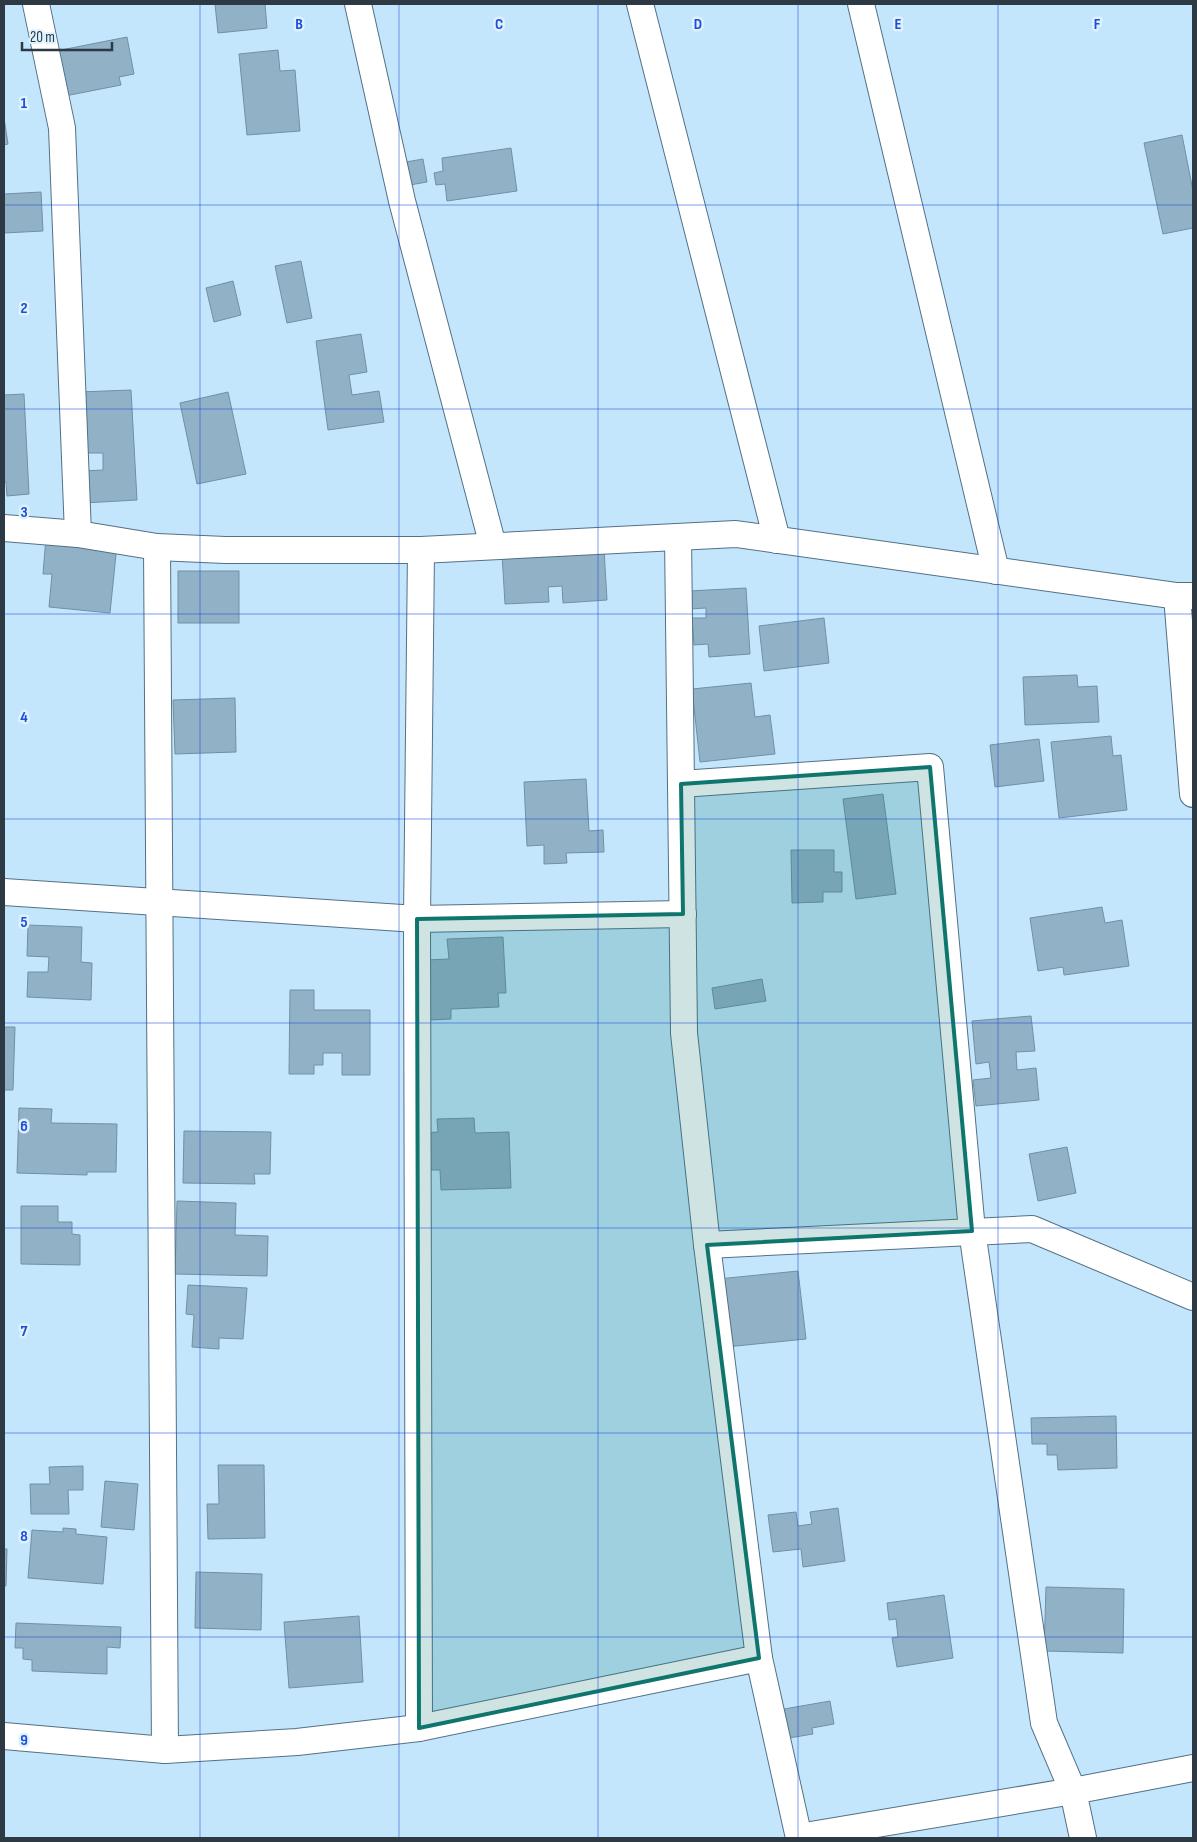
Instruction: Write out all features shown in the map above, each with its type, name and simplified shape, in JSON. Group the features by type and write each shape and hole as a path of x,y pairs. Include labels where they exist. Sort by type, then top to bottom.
{"street":[{"path":"36,4 62,128 78,534"},
{"path":"358,4 402,201 493,546"},
{"path":"640,4 777,540"},
{"path":"862,4 996,571"},
{"path":"4,528 78,534 157,547 225,550 422,550 736,534 1185,596 1193,794"},
{"path":"678,537 684,1033 707,1245 759,1658 799,1838 1073,1791 1193,1768"},
{"path":"157,547 165,1750"},
{"path":"419,1728 417,919 422,550"},
{"path":"681,784 930,767 972,1231 1044,1723 1073,1791 1084,1838"},
{"path":"4,892 417,919 683,914"},
{"path":"707,1245 1032,1229 1193,1297"},
{"path":"4,1736 165,1750 297,1742 419,1728 759,1658"}],"highlighted area":[{"path":"930,767 972,1231 707,1245 759,1658 419,1728 417,919 683,914 681,784"}],"building":[{"path":"215,4 265,4 267,28 218,33"},
{"path":"127,37 134,74 119,77 121,85 65,96 56,51"},
{"path":"278,50 280,71 295,70 300,131 247,135 239,54"},
{"path":"4,118 8,144 4,145"},
{"path":"1182,135 1193,191 1193,228 1163,234 1144,143"},
{"path":"511,148 517,191 447,201 445,184 436,185 434,173 443,171 442,158"},
{"path":"423,159 427,182 404,186 400,163"},
{"path":"41,192 43,231 4,233 4,194"},
{"path":"301,261 312,318 287,323 275,266"},
{"path":"233,281 241,315 214,322 206,288"},
{"path":"361,334 367,372 349,375 352,395 379,391 384,422 328,430 316,341"},
{"path":"131,390 137,500 84,503 83,471 103,470 103,453 81,453 79,392"},
{"path":"228,392 246,474 197,484 180,403"},
{"path":"24,394 29,494 7,496 6,482 4,482 4,395"},
{"path":"46,537 117,545 110,613 49,607 52,574 43,574"},
{"path":"604,549 607,600 563,603 562,586 548,587 549,602 505,604 502,554"},
{"path":"178,571 239,571 239,623 178,623"},
{"path":"746,588 750,654 709,657 708,644 694,645 692,618 706,618 706,608 690,609 689,591"},
{"path":"824,618 829,663 764,671 759,626"},
{"path":"1077,675 1078,687 1097,686 1099,722 1025,725 1023,677"},
{"path":"751,683 755,717 770,715 775,754 700,762 692,689"},
{"path":"235,698 236,752 175,754 173,700"},
{"path":"1111,736 1113,756 1121,755 1127,810 1059,818 1051,742"},
{"path":"1039,739 1044,781 995,787 990,745"},
{"path":"586,779 589,831 603,830 604,852 566,853 567,863 544,864 544,845 527,846 524,782"},
{"path":"883,794 896,894 856,899 843,799"},
{"path":"791,850 834,850 834,872 842,872 842,892 823,892 823,902 792,903"},
{"path":"1102,907 1105,923 1122,920 1129,966 1064,975 1063,967 1038,971 1030,918"},
{"path":"28,925 82,927 81,962 92,963 91,1000 27,997 28,972 48,972 49,957 27,956"},
{"path":"503,937 506,993 498,993 499,1007 451,1009 451,1019 429,1020 426,960 449,959 447,939"},
{"path":"762,979 766,1001 715,1009 712,988"},
{"path":"290,990 314,990 314,1010 370,1010 370,1075 342,1075 342,1053 323,1053 323,1065 314,1065 314,1074 289,1074"},
{"path":"1031,1016 1035,1051 1016,1052 1017,1070 1036,1068 1039,1100 976,1106 973,1080 991,1078 989,1062 976,1064 972,1021"},
{"path":"4,1027 15,1027 13,1090 4,1090"},
{"path":"19,1108 52,1109 51,1123 117,1124 116,1172 87,1172 87,1175 17,1173"},
{"path":"474,1118 475,1133 509,1132 511,1188 441,1190 440,1170 425,1170 423,1133 438,1132 437,1119"},
{"path":"184,1131 271,1132 270,1174 254,1174 255,1184 183,1183"},
{"path":"1067,1147 1076,1193 1038,1201 1029,1154"},
{"path":"177,1201 236,1203 235,1235 268,1236 267,1276 175,1274"},
{"path":"21,1206 58,1206 58,1222 72,1222 72,1234 80,1235 80,1265 21,1264"},
{"path":"798,1271 806,1339 726,1347 718,1279"},
{"path":"188,1285 247,1288 243,1339 219,1338 219,1349 192,1347 194,1315 186,1314"},
{"path":"1116,1416 1117,1468 1058,1470 1057,1455 1047,1455 1047,1444 1032,1444 1031,1418"},
{"path":"218,1465 264,1465 265,1538 208,1539 207,1504 219,1504"},
{"path":"83,1466 83,1490 68,1490 69,1514 31,1514 30,1484 50,1484 49,1467"},
{"path":"105,1481 138,1484 134,1530 101,1527"},
{"path":"838,1508 845,1561 803,1567 801,1549 773,1552 768,1515 796,1512 798,1526 812,1524 810,1512"},
{"path":"63,1528 76,1529 76,1534 107,1537 103,1584 28,1578 32,1530 63,1532"},
{"path":"4,1549 7,1549 6,1586 4,1586"},
{"path":"196,1572 262,1574 261,1630 195,1628"},
{"path":"1046,1587 1124,1589 1123,1653 1044,1651"},
{"path":"944,1595 953,1658 897,1667 892,1638 898,1637 896,1619 889,1620 887,1603"},
{"path":"359,1616 363,1682 289,1688 284,1622"},
{"path":"16,1623 121,1627 120,1648 107,1647 107,1674 32,1671 32,1660 23,1659 23,1648 15,1648"},
{"path":"830,1701 834,1724 812,1728 813,1734 789,1738 784,1709"}]}
